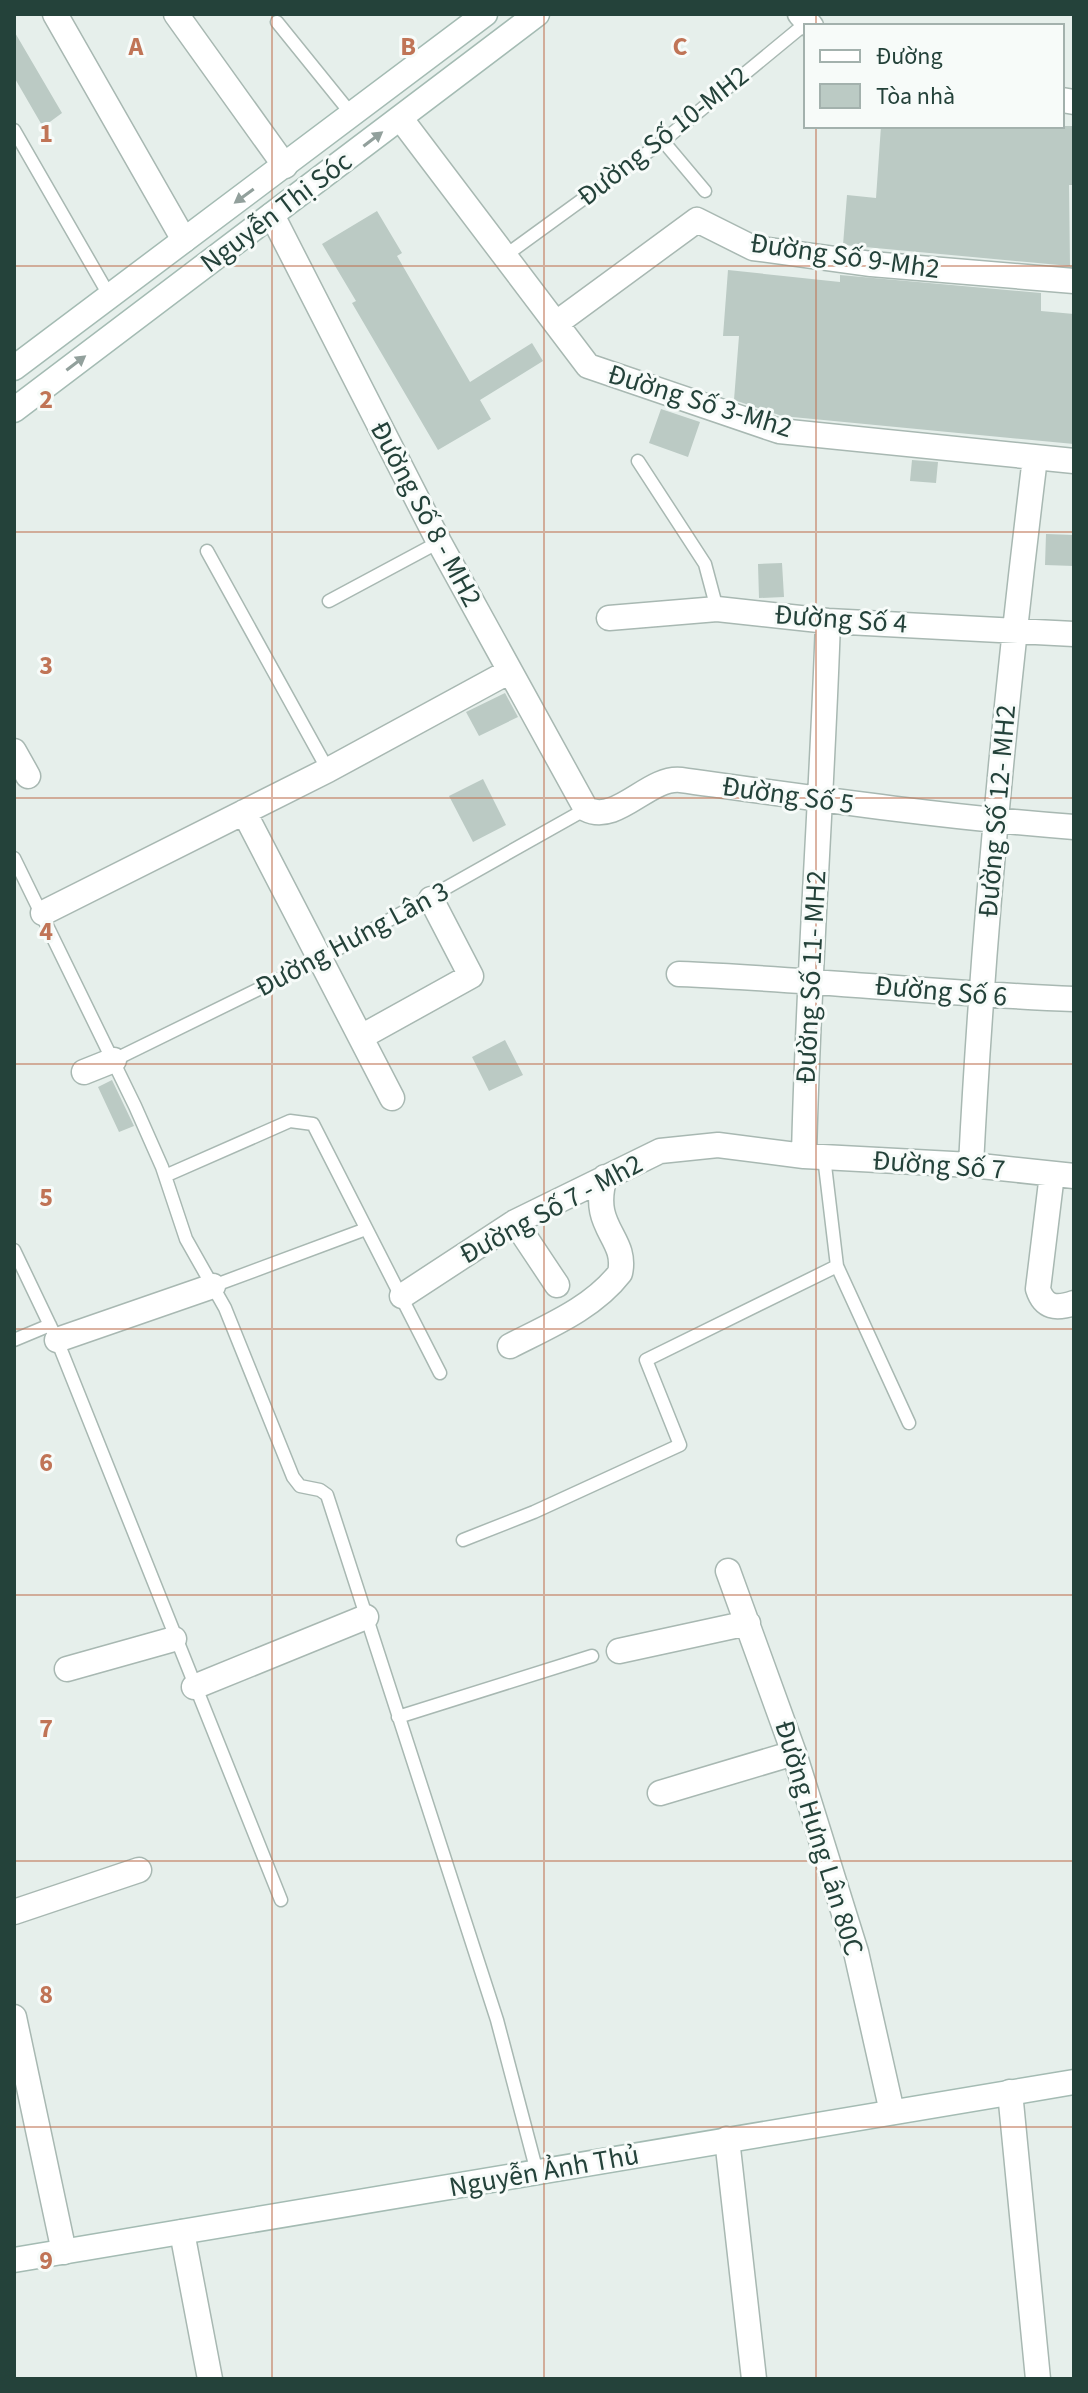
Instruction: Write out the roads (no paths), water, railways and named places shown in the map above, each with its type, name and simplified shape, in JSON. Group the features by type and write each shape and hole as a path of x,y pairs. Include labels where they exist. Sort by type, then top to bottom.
{"street":[{"path":"55,14 184,240"},
{"path":"176,14 285,166"},
{"name":"Nguyễn Thị Sóc","path":"14,368 485,14"},
{"name":"Nguyễn Thị Sóc","path":"14,410 537,14"},
{"name":"Đường Số 3-Mh2","path":"401,119 558,322 588,366 779,431 1074,461"},
{"name":"Đường Số 8 - MH2","path":"272,215 439,542 586,809"},
{"name":"Đường Số 9-Mh2","path":"558,322 697,220 753,248 871,264 1074,281"},
{"name":"Đường Số 12- MH2","path":"971,1165 980,995 1013,630 1035,458"},
{"name":"Đường Số 4","path":"609,618 717,609 828,621 1074,634"},
{"path":"821,799 828,621"},
{"path":"43,913 328,770 510,671"},
{"path":"14,751 28,776"},
{"name":"Đường Số 5","path":"586,809 603,812 671,779 998,821 1074,827"},
{"name":"Đường Số 11- MH2","path":"814,1156 808,979 821,799"},
{"path":"244,812 392,1098"},
{"path":"361,1037 471,976 431,899"},
{"name":"Đường Số 6","path":"679,974 808,979 980,995 1074,999"},
{"path":"84,1072 114,1060"},
{"name":"Đường Số 7 - Mh2","path":"402,1296 515,1222 660,1151 718,1145 814,1156"},
{"name":"Đường Số 7","path":"814,1156 971,1165 1063,1175"},
{"path":"1063,1175 1038,1289 1046,1304 1054,1307 1074,1303"},
{"path":"510,1346 581,1308 620,1273 620,1253 599,1203 605,1177"},
{"path":"515,1222 557,1285"},
{"path":"54,1332 213,1286"},
{"name":"Đường Hưng Lân 80C","path":"728,1571 794,1753 856,1952 892,2112"},
{"path":"194,1687 366,1617"},
{"path":"619,1651 748,1623"},
{"path":"67,1669 174,1639"},
{"path":"660,1793 794,1753"},
{"path":"14,1912 139,1870"},
{"path":"14,2017 64,2252"},
{"name":"Nguyễn Ảnh Thủ","path":"14,2260 1074,2082"},
{"path":"1010,2092 1038,2379"},
{"path":"727,2139 754,2379"},
{"path":"182,2232 210,2379"}],"lane":[{"name":"Đường Số 10-MH2","path":"506,255 663,141 809,19"},
{"path":"277,22 353,116"},
{"path":"14,130 109,295"},
{"path":"663,141 705,191"},
{"path":"638,461 705,564 717,609"},
{"path":"329,601 439,542"},
{"path":"207,551 328,770"},
{"name":"Đường Hưng Lân 3","path":"114,1060 320,959 586,809"},
{"path":"14,858 114,1060 165,1176 186,1239 236,1335 293,1477 300,1486 320,1490 327,1495 497,2020 537,2172"},
{"path":"165,1176 290,1121 304,1121 318,1130 440,1373"},
{"path":"814,1156 837,1266 909,1423"},
{"path":"213,1286 366,1229"},
{"path":"14,1250 54,1332 174,1639 281,1900"},
{"path":"463,1540 534,1512 680,1445 646,1360 837,1266"},
{"path":"14,1340 54,1332"},
{"path":"398,1717 592,1656"}]}
